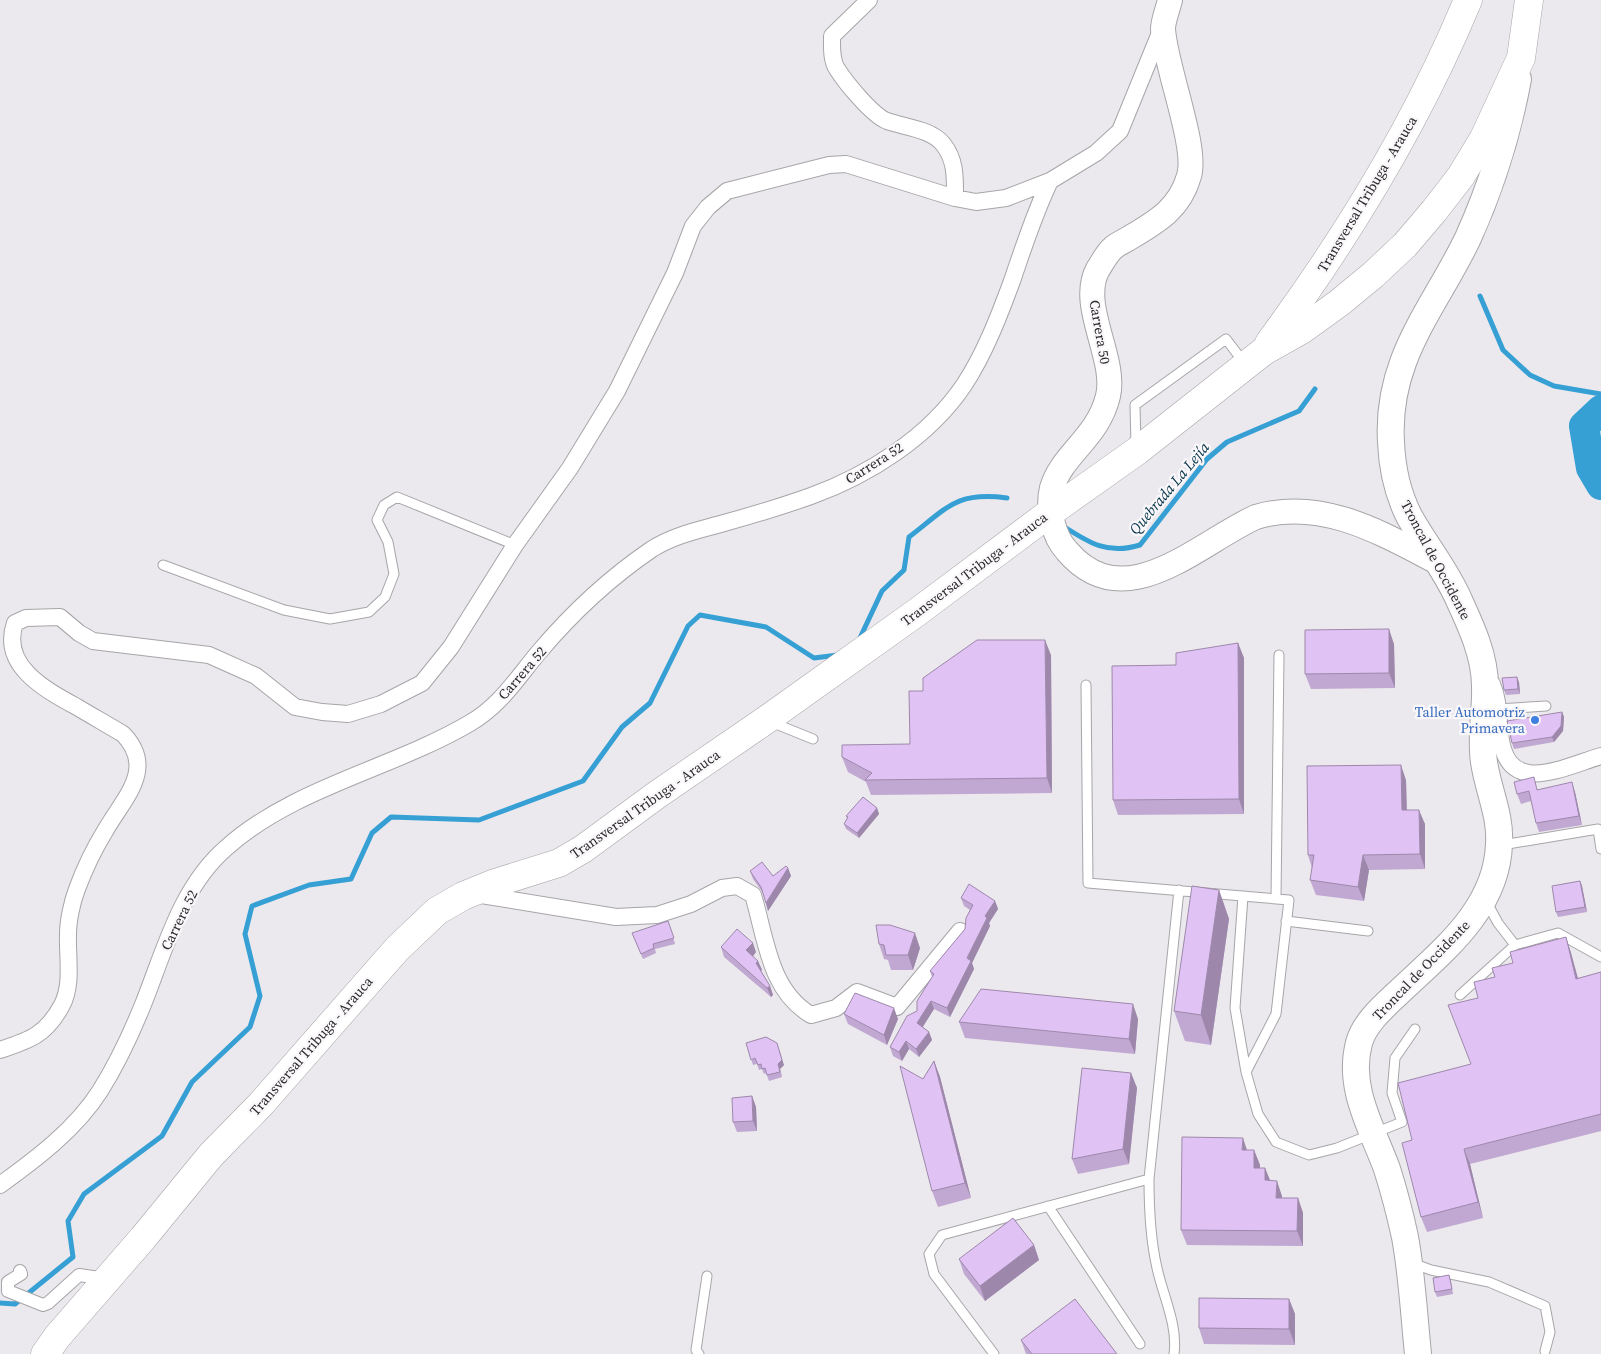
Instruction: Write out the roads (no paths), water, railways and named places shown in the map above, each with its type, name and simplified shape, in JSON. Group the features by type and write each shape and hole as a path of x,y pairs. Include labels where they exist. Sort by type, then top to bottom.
{"highway":[{"name":"Transversal Tribuga - Arauca","path":"1255,358 1318,276 1368,198 1414,117 1468,0"},
{"name":"Troncal de Occidente","path":"1521,58 1529,0"},
{"name":"Transversal Tribuga - Arauca","path":"45,1354 57,1337 143,1238 211,1155 261,1104 396,949 437,911 464,896 473,894 495,883 559,862 583,849 658,794 766,720 1137,451 1255,358 1303,329 1339,303 1373,275 1411,238 1461,176 1484,138 1521,58"}],"main road":[{"name":"Carrera 50","path":"1170,0 1163,26 1170,71 1191,156 1190,172 1180,198 1171,211 1113,248 1097,271 1092,292 1095,314 1105,354 1109,392 1104,413 1057,474 1052,491 1051,512 1057,536 1064,548 1075,560 1089,570 1108,578 1127,580 1149,576 1196,551 1238,525 1274,511 1294,510 1337,517 1375,530 1439,563"},
{"name":"Troncal de Occidente","path":"1418,1354 1408,1262 1393,1191 1363,1110 1355,1079 1360,1039 1367,1026 1387,1003 1460,933 1485,898 1498,862 1499,846 1498,816 1484,762 1482,726 1485,682 1483,664 1473,632 1458,596 1408,515 1400,491 1391,442 1393,398 1402,363 1411,339 1452,270 1483,202 1506,131 1521,58"}],"street":[{"path":"869,0 832,36 836,68 875,114 886,120 931,135 942,142 951,156 955,170 955,198"},
{"path":"0,1050 34,1038 51,1024 63,1004 68,983 68,932 76,891 104,832 135,783 138,767 136,752 123,734 49,693 24,674 9,647 9,633 15,623 26,618 60,618 93,641 209,655 256,676 295,707 348,714 381,704 422,684 450,647 515,545 570,468 616,391 675,273 693,226 708,207 727,191 828,165 846,164 955,198 976,202 992,201 1050,181 1096,153 1120,131 1163,26"},
{"name":"Carrera 52","path":"0,1186 37,1157 75,1122 99,1093 143,1006 165,944 188,895 222,851 252,826 302,799 428,745 475,720 505,695 540,651 571,618 617,577 654,548 684,533 810,497 852,480 926,428 963,386 990,335 1012,281 1034,214 1050,181"},
{"path":"1483,664 1495,691 1501,746 1506,760 1516,770 1529,774 1543,774 1601,756"},
{"path":"473,894 616,917 657,914 691,904 722,888 737,886 753,895 777,979 797,1007 811,1015 821,1014 836,1008 857,992 904,1011 960,931"},
{"path":"20,1272 20,1274 8,1282 7,1288 12,1294 43,1305 79,1275 107,1279"}],"lane":[{"path":"1137,451 1135,405 1226,339 1255,358"},
{"path":"163,565 284,610 330,619 369,612 385,597 394,574 388,542 377,520 384,505 397,497 515,545"},
{"path":"1276,898 1279,655"},
{"path":"1086,685 1088,883 1288,900 1276,1014 1246,1072"},
{"path":"1498,709 1546,706"},
{"path":"766,720 813,739"},
{"path":"1499,846 1598,829 1601,849"},
{"path":"1174,1354 1176,1338 1156,1266 1149,1214 1149,1179 1179,890"},
{"path":"1243,896 1235,1008 1246,1072 1258,1114 1276,1142 1309,1155 1373,1134 1402,1122 1392,1093 1395,1058 1415,1030"},
{"path":"1485,898 1498,923 1514,945"},
{"path":"1286,920 1368,931"},
{"path":"1460,995 1514,945 1558,933 1601,957"},
{"path":"994,1354 934,1274 929,1254 942,1236 1149,1179"},
{"path":"1048,1206 1140,1344"},
{"path":"1408,1262 1431,1270 1489,1282 1544,1306 1550,1332 1545,1351"},
{"path":"699,1354 696,1350 707,1276"}],"waterway":[{"name":"Quebrada La Lejía","path":"1480,296 1503,350 1530,375 1554,386 1601,394"},
{"name":"Quebrada La Lejía","path":"1063,526 1099,546 1118,549 1140,545 1207,459 1227,442 1299,411 1315,389"},
{"path":"1601,410 1584,426 1591,468 1601,485"},
{"name":"Quebrada La Lejía","path":"859,640 882,591 904,570 909,537 953,504 976,497 1007,498"},
{"name":"Quebrada La Lejía","path":"0,1303 15,1304 73,1257 68,1221 84,1194 162,1136 192,1082 250,1027 260,996 245,934 252,906 309,885 351,879 372,833 391,817 479,820 583,781 622,727 650,703 688,626 700,615 766,627 814,658 838,655"}],"place":[{"name":"Taller Automotriz Primavera","path":"1535,720"}]}
